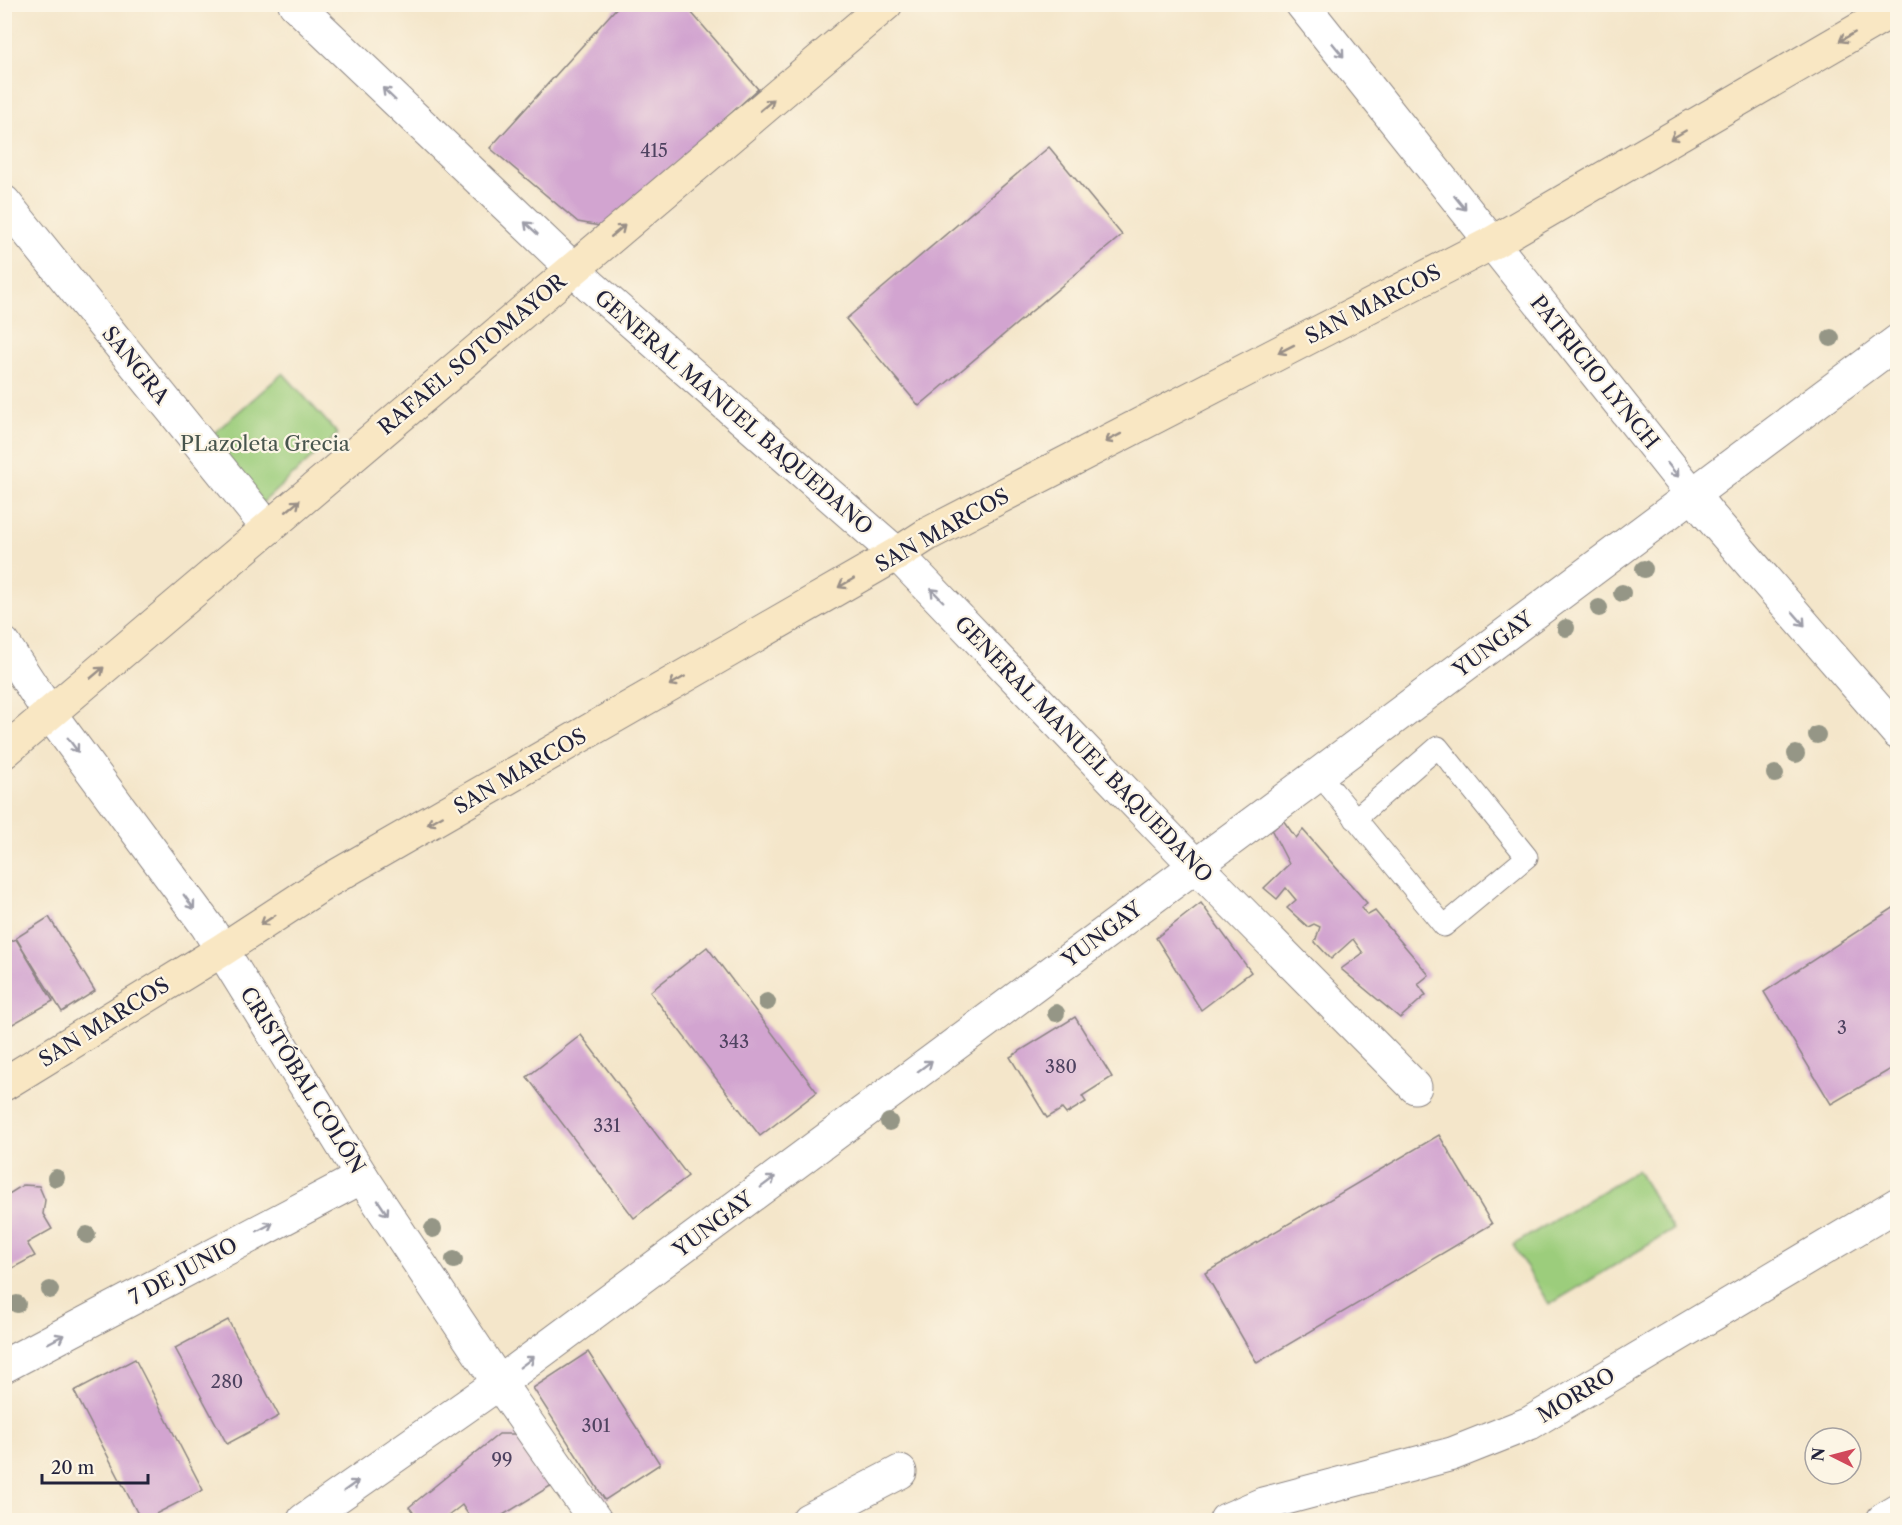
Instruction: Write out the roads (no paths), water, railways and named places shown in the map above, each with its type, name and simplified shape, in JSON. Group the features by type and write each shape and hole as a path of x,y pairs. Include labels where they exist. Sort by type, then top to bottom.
{"main road":[{"name":"RAFAEL SOTOMAYOR","path":"4,752 886,4"},
{"name":"SAN MARCOS","path":"4,1084 222,950 326,882 897,554 928,534 1492,243 1898,7"}],"street":[{"name":"GENERAL MANUEL BAQUEDANO","path":"295,4 573,269 897,554 1195,865 1415,1087"},
{"name":"PATRICIO LYNCH","path":"1302,4 1693,495 1898,733"},
{"name":"SANGRA","path":"4,202 268,528"},
{"name":"YUNGAY","path":"304,1521 499,1383 1898,341"},
{"name":"CRISTÓBAL COLÓN","path":"4,644 50,714 207,926 362,1177 499,1383 595,1521"},
{"name":"7 DE JUNIO","path":"4,1366 362,1177"},
{"name":"MORRO","path":"1226,1521 1263,1504 1452,1454 1530,1423 1898,1204"},
{"path":"808,1521 900,1472"},
{"path":"1883,1521 1898,1511"}],"lane":[{"path":"1319,774 1354,819 1444,926 1527,857 1438,747 1354,819"}],"park label":[{"name":"PLazoleta Grecia","path":"265,443"}]}
